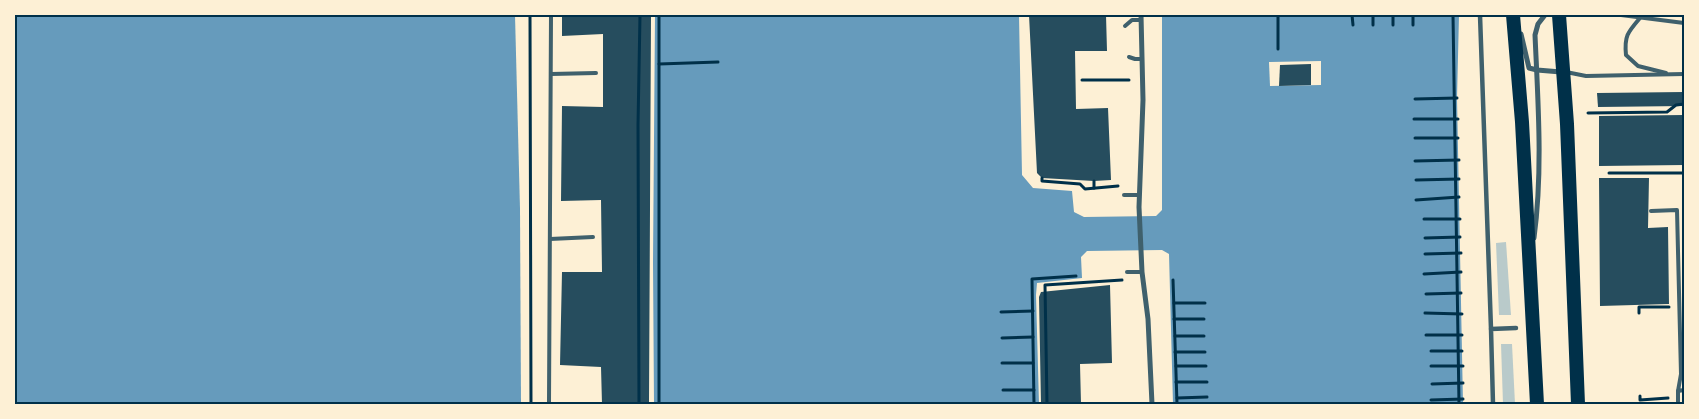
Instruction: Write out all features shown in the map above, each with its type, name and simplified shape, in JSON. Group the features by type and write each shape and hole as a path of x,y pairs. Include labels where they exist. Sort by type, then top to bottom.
{"highway":[{"path":"1514,15 1522,122 1537,404"},
{"path":"1559,15 1567,124 1578,404"}],"street":[{"path":"1480,15 1494,404"},
{"path":"1514,15 1530,68 1564,72"},
{"path":"1530,268 1538,207 1539,123 1535,35 1538,24 1545,15"},
{"path":"1141,18 1142,100 1138,195 1142,272 1148,319 1152,404"},
{"path":"1491,329 1516,328"}],"lane":[{"path":"549,404 551,15"},
{"path":"1621,15 1684,23"},
{"path":"1127,16 1132,20"},
{"path":"1125,26 1132,20 1141,18"},
{"path":"1640,18 1629,31 1624,42 1626,55 1638,66 1673,74"},
{"path":"1129,57 1135,59 1142,58"},
{"path":"1564,72 1586,76 1684,74"},
{"path":"551,74 596,73"},
{"path":"1124,195 1138,195"},
{"path":"1651,211 1677,210 1681,374 1678,404"},
{"path":"550,239 593,237"},
{"path":"1127,272 1142,272"},
{"path":"1678,391 1684,390"}],"path":[{"path":"530,15 531,404"},
{"path":"638,404 640,15"},
{"path":"659,15 659,404"},
{"path":"1278,15 1278,49"},
{"path":"1352,15 1353,25"},
{"path":"1372,25 1373,15"},
{"path":"1393,15 1393,26"},
{"path":"1413,15 1413,25"},
{"path":"1431,400 1461,401 1453,15"},
{"path":"659,64 718,62"},
{"path":"1082,80 1129,80"},
{"path":"1415,99 1456,98"},
{"path":"1588,113 1667,112 1676,104 1684,104"},
{"path":"1414,119 1456,119"},
{"path":"1415,138 1456,138"},
{"path":"1415,161 1459,160"},
{"path":"1610,173 1684,173"},
{"path":"1042,178 1042,181 1080,184 1085,188 1124,186"},
{"path":"1416,180 1459,179"},
{"path":"1094,181 1094,188"},
{"path":"1416,200 1457,198"},
{"path":"1424,220 1458,220"},
{"path":"1425,238 1458,237"},
{"path":"1425,254 1459,253"},
{"path":"1424,274 1459,272"},
{"path":"1034,404 1032,279 1076,276"},
{"path":"1048,404 1045,285 1121,280 1128,284"},
{"path":"1173,280 1177,404"},
{"path":"1426,294 1459,293"},
{"path":"1174,303 1205,303"},
{"path":"1639,313 1639,307 1670,307"},
{"path":"1001,312 1032,311"},
{"path":"1425,313 1460,314"},
{"path":"1174,319 1204,319"},
{"path":"1426,335 1462,334"},
{"path":"1002,338 1033,336"},
{"path":"1175,336 1204,336"},
{"path":"1431,351 1460,351"},
{"path":"1175,352 1205,352"},
{"path":"1002,363 1033,363"},
{"path":"1176,366 1206,366"},
{"path":"1431,366 1461,366"},
{"path":"1176,382 1207,382"},
{"path":"1432,384 1461,383"},
{"path":"1003,390 1034,390"},
{"path":"1640,396 1640,400 1672,398"},
{"path":"1177,398 1207,397"}],"shaded area":[{"path":"1506,242 1511,315 1499,315 1496,243"},
{"path":"1501,344 1512,344 1515,404 1503,404"}],"water":[{"path":"15,15 515,15 520,209 521,404 15,404"},
{"path":"655,15 1019,15 1022,175 1033,188 1072,191 1074,212 1084,217 1156,216 1162,210 1162,15 1459,15 1457,98 1463,404 1173,404 1169,254 1162,250 1087,251 1081,257 1082,278 1037,283 1039,404 654,404"}],"pier":[{"path":"1321,61 1321,85 1270,86 1269,62"}],"building":[{"path":"562,15 651,15 649,404 602,404 601,367 560,365 562,272 602,272 601,200 561,201 562,106 603,107 603,34 562,36"},
{"path":"1029,15 1106,15 1107,51 1075,51 1076,109 1108,108 1111,180 1042,178 1037,173"},
{"path":"1311,64 1311,85 1279,86 1280,65"},
{"path":"1684,92 1684,106 1598,107 1597,93"},
{"path":"1684,115 1684,165 1599,166 1599,116"},
{"path":"1599,178 1649,178 1648,228 1668,227 1669,304 1600,306"},
{"path":"1110,285 1112,363 1080,364 1081,404 1041,404 1039,297 1041,292"}]}
